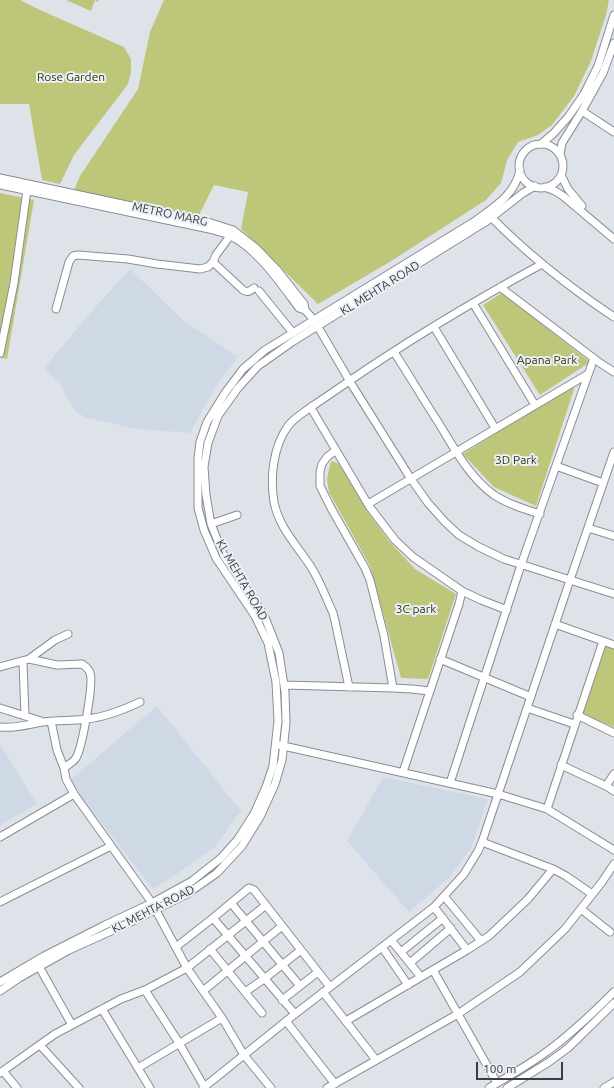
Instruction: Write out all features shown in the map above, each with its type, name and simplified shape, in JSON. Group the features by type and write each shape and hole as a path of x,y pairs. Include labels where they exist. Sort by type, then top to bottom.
{"street":[{"path":"541,144 564,122 584,94 598,66 614,15"},
{"path":"560,155 562,143 603,73 614,42 606,39"},
{"path":"582,111 614,132"},
{"path":"545,187 557,181 562,168 562,161 560,155 552,147 541,144 529,148 524,152 521,158 519,164 520,170 525,180 535,186 545,187 563,196 614,239"},
{"name":"KL MEHTA ROAD","path":"489,215 506,198 514,186 520,170"},
{"path":"560,175 577,201 594,218 614,234"},
{"name":"METRO MARG","path":"0,178 211,223 231,233 264,263 299,308 305,310 316,323 349,381 411,479 444,522 459,535 504,559 614,594"},
{"name":"METRO MARG","path":"0,185 231,233"},
{"name":"KL MEHTA ROAD","path":"154,906 187,894 217,873 242,846 260,817 275,784 282,760 286,723 285,692 279,653 264,615 224,556 211,524 206,495 204,467 208,443 218,416 238,388 258,366 316,323 535,186"},
{"path":"0,353 14,283 27,190"},
{"path":"489,215 542,264 572,288 614,317"},
{"path":"56,309 69,262 71,257 75,255 128,259 198,270 204,269 213,262 231,233"},
{"path":"213,262 246,292 256,290 293,333"},
{"path":"349,687 333,613 312,568 282,525 274,503 272,473 281,438 297,416 349,381 473,303 542,264"},
{"path":"500,287 614,372"},
{"path":"473,303 535,404"},
{"name":"KL MEHTA ROAD","path":"0,982 69,950 154,906 192,881 221,858 238,839 254,814 266,787 272,766 278,722 276,682 268,643 255,616 216,558 204,530 198,508 198,458 200,442 207,422 225,392 242,369 260,353 293,333 316,323"},
{"path":"434,327 495,428"},
{"path":"394,352 456,451 476,478 493,494 513,505 540,514"},
{"path":"450,783 484,677 594,358"},
{"path":"368,504 588,374"},
{"path":"311,408 368,504 388,532 412,556 462,591 480,600 507,610"},
{"path":"336,450 327,457 322,464 320,472 320,486 365,568 370,580 384,636 393,688"},
{"path":"145,990 179,1044 204,1088 294,1014 434,907 464,874 482,842 614,452"},
{"path":"556,466 603,483"},
{"path":"211,524 237,515"},
{"path":"588,528 614,536"},
{"path":"403,772 462,591"},
{"path":"555,624 614,645"},
{"path":"26,661 55,640 68,634"},
{"path":"546,809 603,641"},
{"path":"440,659 531,697"},
{"path":"25,716 26,661"},
{"path":"0,667 26,661 57,665 82,664 88,670 91,676 92,684 82,739 76,758 64,768"},
{"path":"284,685 393,688 430,691"},
{"path":"0,727 11,728 51,721 86,720 113,713 140,702"},
{"path":"0,708 43,722"},
{"path":"527,708 574,724"},
{"path":"577,715 614,733"},
{"path":"51,721 57,750 64,768 66,779 74,794 154,906 187,968 222,1018 244,1055 271,1088"},
{"path":"275,744 498,794 546,809 614,850"},
{"path":"561,765 614,791"},
{"path":"606,786 614,774"},
{"path":"0,837 74,794"},
{"path":"482,842 553,868 592,894"},
{"path":"0,902 111,846"},
{"path":"327,1088 458,1014 520,972 565,929 602,882 614,864"},
{"path":"346,1021 468,950 489,936 528,899 553,868"},
{"path":"176,947 249,888 254,890 330,987"},
{"path":"444,896 481,941"},
{"path":"231,903 300,986"},
{"path":"17,1088 1,1072 55,1034 121,999 145,990 187,968 266,905"},
{"path":"434,907 468,950"},
{"path":"581,909 610,932"},
{"path":"213,918 294,1014"},
{"path":"401,952 443,918"},
{"path":"203,991 282,926"},
{"path":"410,963 451,928"},
{"path":"391,940 421,977"},
{"path":"382,947 408,985"},
{"path":"210,949 262,1013"},
{"path":"245,992 301,950"},
{"path":"38,964 72,1025"},
{"name":"KL MEHTA ROAD","path":"0,991 38,964"},
{"path":"433,970 497,1083"},
{"path":"282,1000 318,972"},
{"path":"323,992 376,1060"},
{"path":"489,1088 542,1055 595,1011 614,992"},
{"path":"507,1088 549,1062 568,1048 614,1003"},
{"path":"102,1009 150,1088"},
{"path":"138,1068 222,1018"},
{"path":"286,1021 335,1084"},
{"path":"40,1045 79,1088"},
{"path":"604,1088 614,1082"}],"shaded area":[{"path":"130,269 183,320 238,357 216,386 190,433 138,429 87,418 76,412 66,396 61,384 44,368 90,313"},
{"path":"157,706 241,811 215,847 153,889 69,781"},
{"path":"0,744 37,804 0,825"},
{"path":"383,777 488,799 471,848 450,877 409,912 347,841"}],"green space":[{"name":"Rose Garden","path":"0,0 20,0 124,47 131,59 131,72 128,84 74,155 60,184 42,180 29,104 0,104"},
{"path":"66,0 95,0 91,11"},
{"path":"164,0 609,0 606,15 591,61 574,96 552,125 538,135 518,142 507,160 501,183 486,200 388,263 318,304 241,229 248,192 214,185 199,215 74,190 80,176 138,89 150,32"},
{"path":"0,193 34,200 7,359 0,358"},
{"name":"Apana Park","path":"502,293 590,362 540,395 483,305"},
{"name":"3D Park","path":"576,383 536,506 494,487 463,454"},
{"name":"3C park","path":"331,461 338,463 355,488 367,511 390,542 415,569 456,594 428,679 401,678 370,566 329,492 327,479"},
{"path":"606,646 614,648 614,727 583,714"}]}
